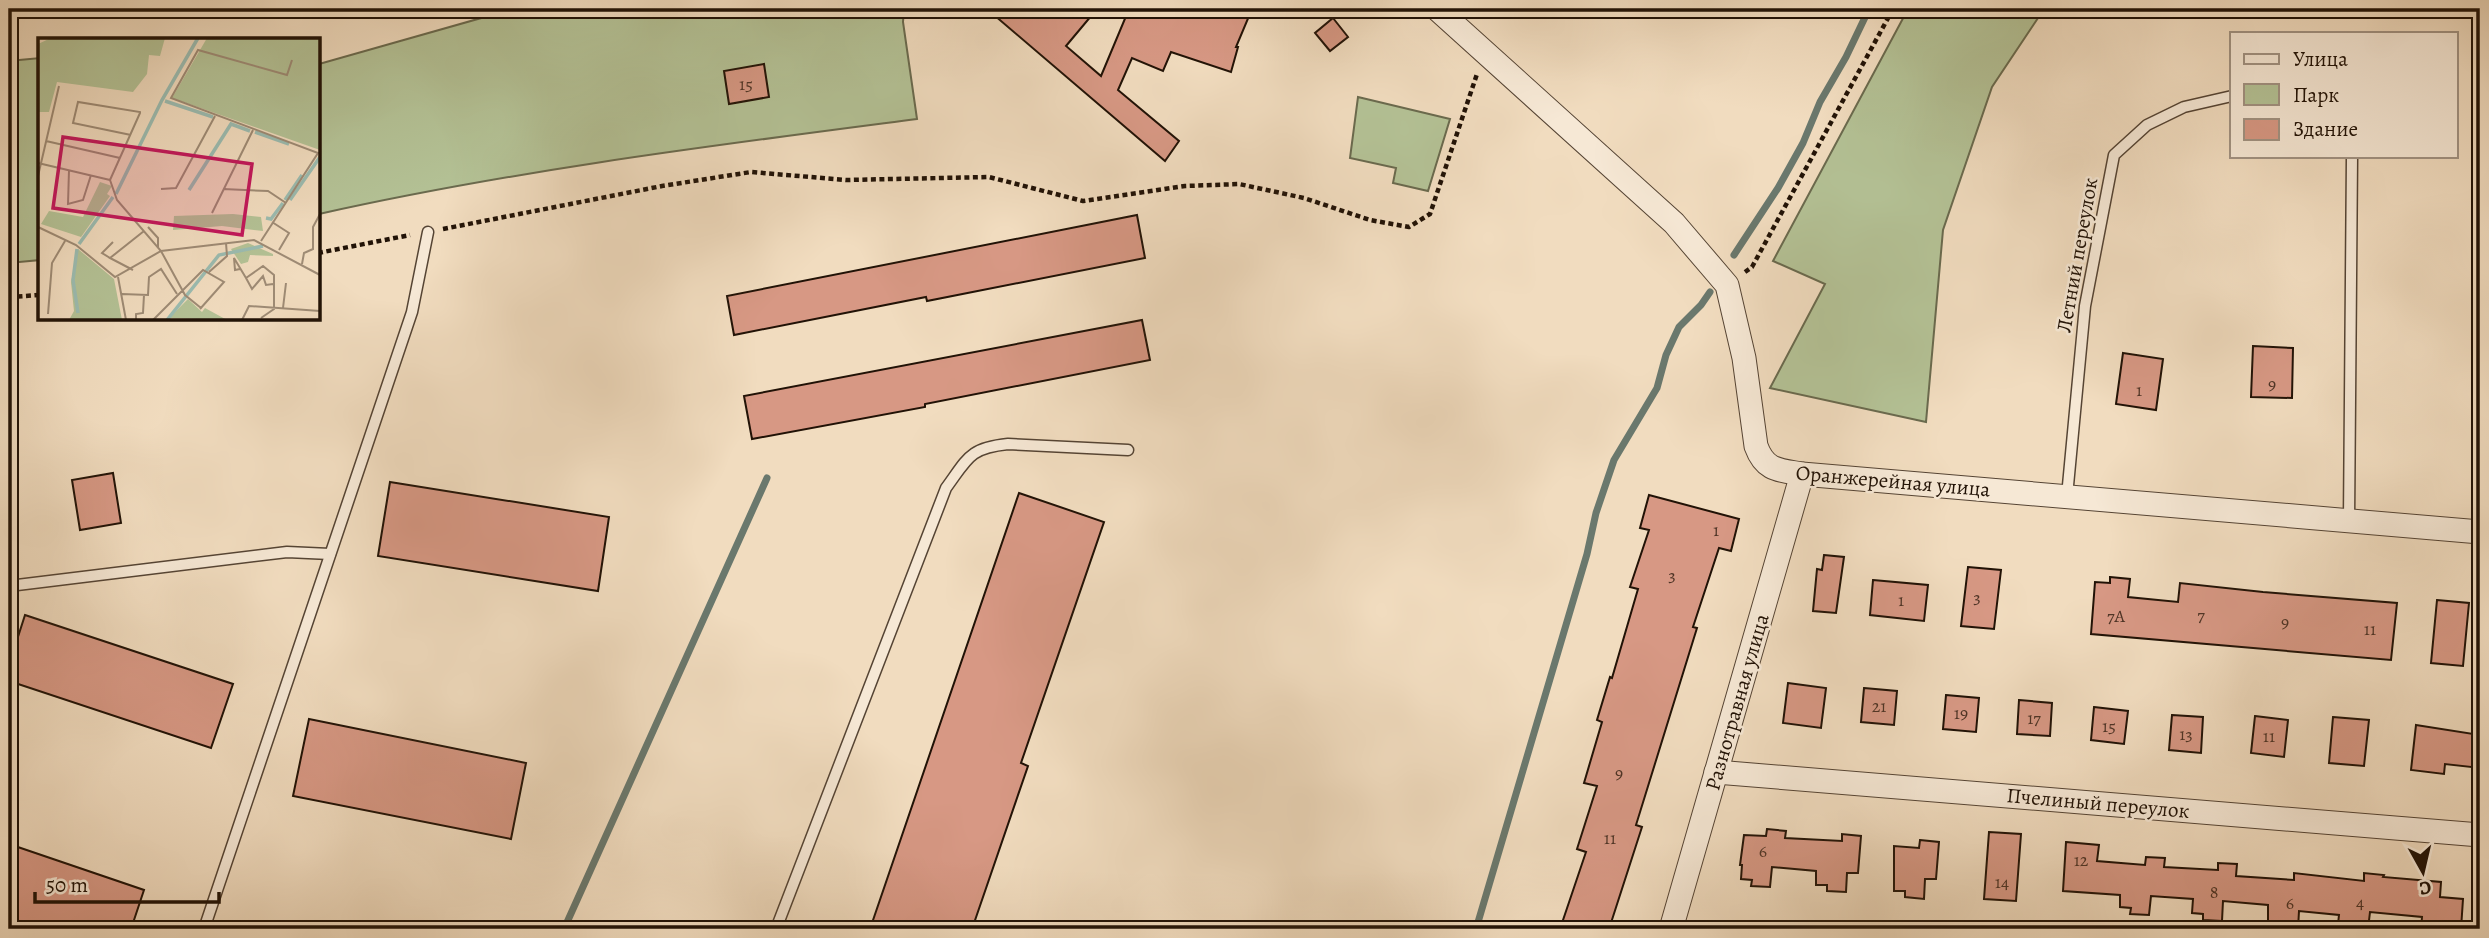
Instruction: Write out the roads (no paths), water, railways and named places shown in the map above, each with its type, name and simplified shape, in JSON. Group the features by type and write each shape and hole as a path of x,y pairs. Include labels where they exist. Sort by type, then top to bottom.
{"street":[{"name":"Оранжерейная улица","path":"1437,9 1674,223 1727,285 1744,358 1756,446 1761,459 1774,469 1802,474 2480,532"},
{"name":"Разнотравная улица","path":"1671,929 1802,474"},
{"name":"Пчелиный переулок","path":"1716,772 2480,835"}],"lane":[{"name":"Летний переулок","path":"2067,496 2085,306 2114,155 2147,125 2184,107 2230,96"},
{"path":"2349,520 2352,158"},
{"path":"204,929 412,312 428,232"},
{"path":"776,929 947,488 972,452 989,446 1009,444 1128,450"},
{"path":"9,586 287,552 330,554"}],"waterway":[{"path":"1734,255 1778,188 1803,143 1820,102 1869,9"},
{"path":"1476,929 1587,554 1596,513 1614,460 1657,388 1666,355 1679,327 1710,292"},
{"path":"564,929 767,478"}]}
